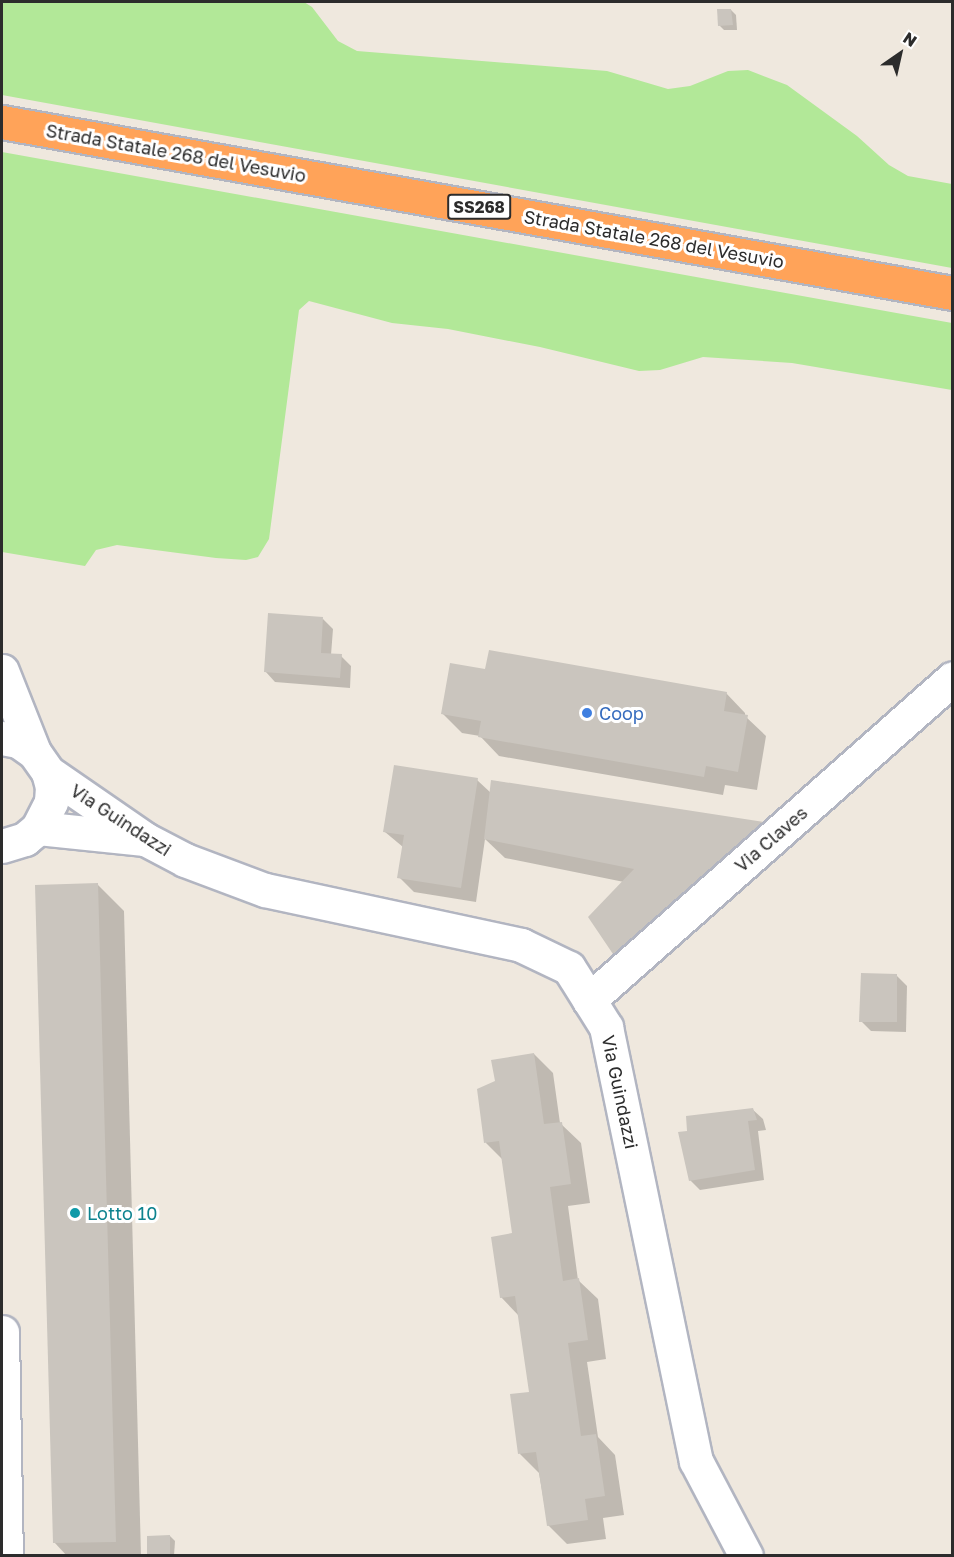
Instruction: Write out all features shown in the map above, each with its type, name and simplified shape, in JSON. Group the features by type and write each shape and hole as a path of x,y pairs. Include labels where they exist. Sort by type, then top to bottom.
{"highway":[{"name":"Strada Statale 268 del Vesuvio","path":"3,122 952,293"}],"street":[{"path":"2,671 41,762 51,802 38,828 26,839 4,851"},
{"name":"Via Claves","path":"589,1000 952,679"},
{"name":"Via Guindazzi","path":"2,738 18,741 41,762 146,839 184,860 265,890 521,945 569,968 606,1027 696,1461 746,1556"},
{"path":"38,828 146,839"},
{"path":"2,1332 6,1556"}],"green space":[{"path":"2,2 304,2 312,7 338,41 357,51 607,71 668,89 690,86 728,71 748,70 787,85 857,136 889,165 908,176 952,184 952,268 2,95"},
{"path":"2,152 952,323 952,390 792,363 703,357 660,370 639,371 540,347 448,329 392,323 309,301 299,310 269,539 258,557 246,560 216,558 117,545 96,550 85,566 2,552"}],"building":[{"path":"717,9 731,9 733,25 718,26"},
{"path":"268,613 323,617 321,653 342,654 340,678 264,672"},
{"name":"Coop","path":"489,650 727,692 724,711 748,715 738,772 706,766 704,777 478,737 481,721 441,714 450,663 485,669"},
{"path":"394,765 478,778 461,888 397,878 404,835 383,832"},
{"path":"491,780 764,822 615,957 588,917 634,869 484,839"},
{"name":"Lotto 10","path":"98,883 116,1542 53,1543 35,885"},
{"path":"861,973 897,974 897,1022 859,1022"},
{"path":"534,1053 544,1124 562,1122 571,1184 550,1187 563,1281 579,1278 588,1340 568,1343 581,1436 596,1434 605,1496 585,1499 588,1520 547,1526 536,1452 518,1454 510,1394 529,1392 515,1296 500,1298 491,1237 512,1233 499,1141 484,1143 477,1089 495,1081 491,1060"},
{"path":"753,1108 757,1120 748,1121 755,1170 689,1181 678,1132 687,1131 686,1116"},
{"path":"170,1535 170,1556 147,1556 147,1536"}],"place":[{"name":"Coop","path":"587,713"},
{"name":"Lotto 10","path":"75,1213"}]}
